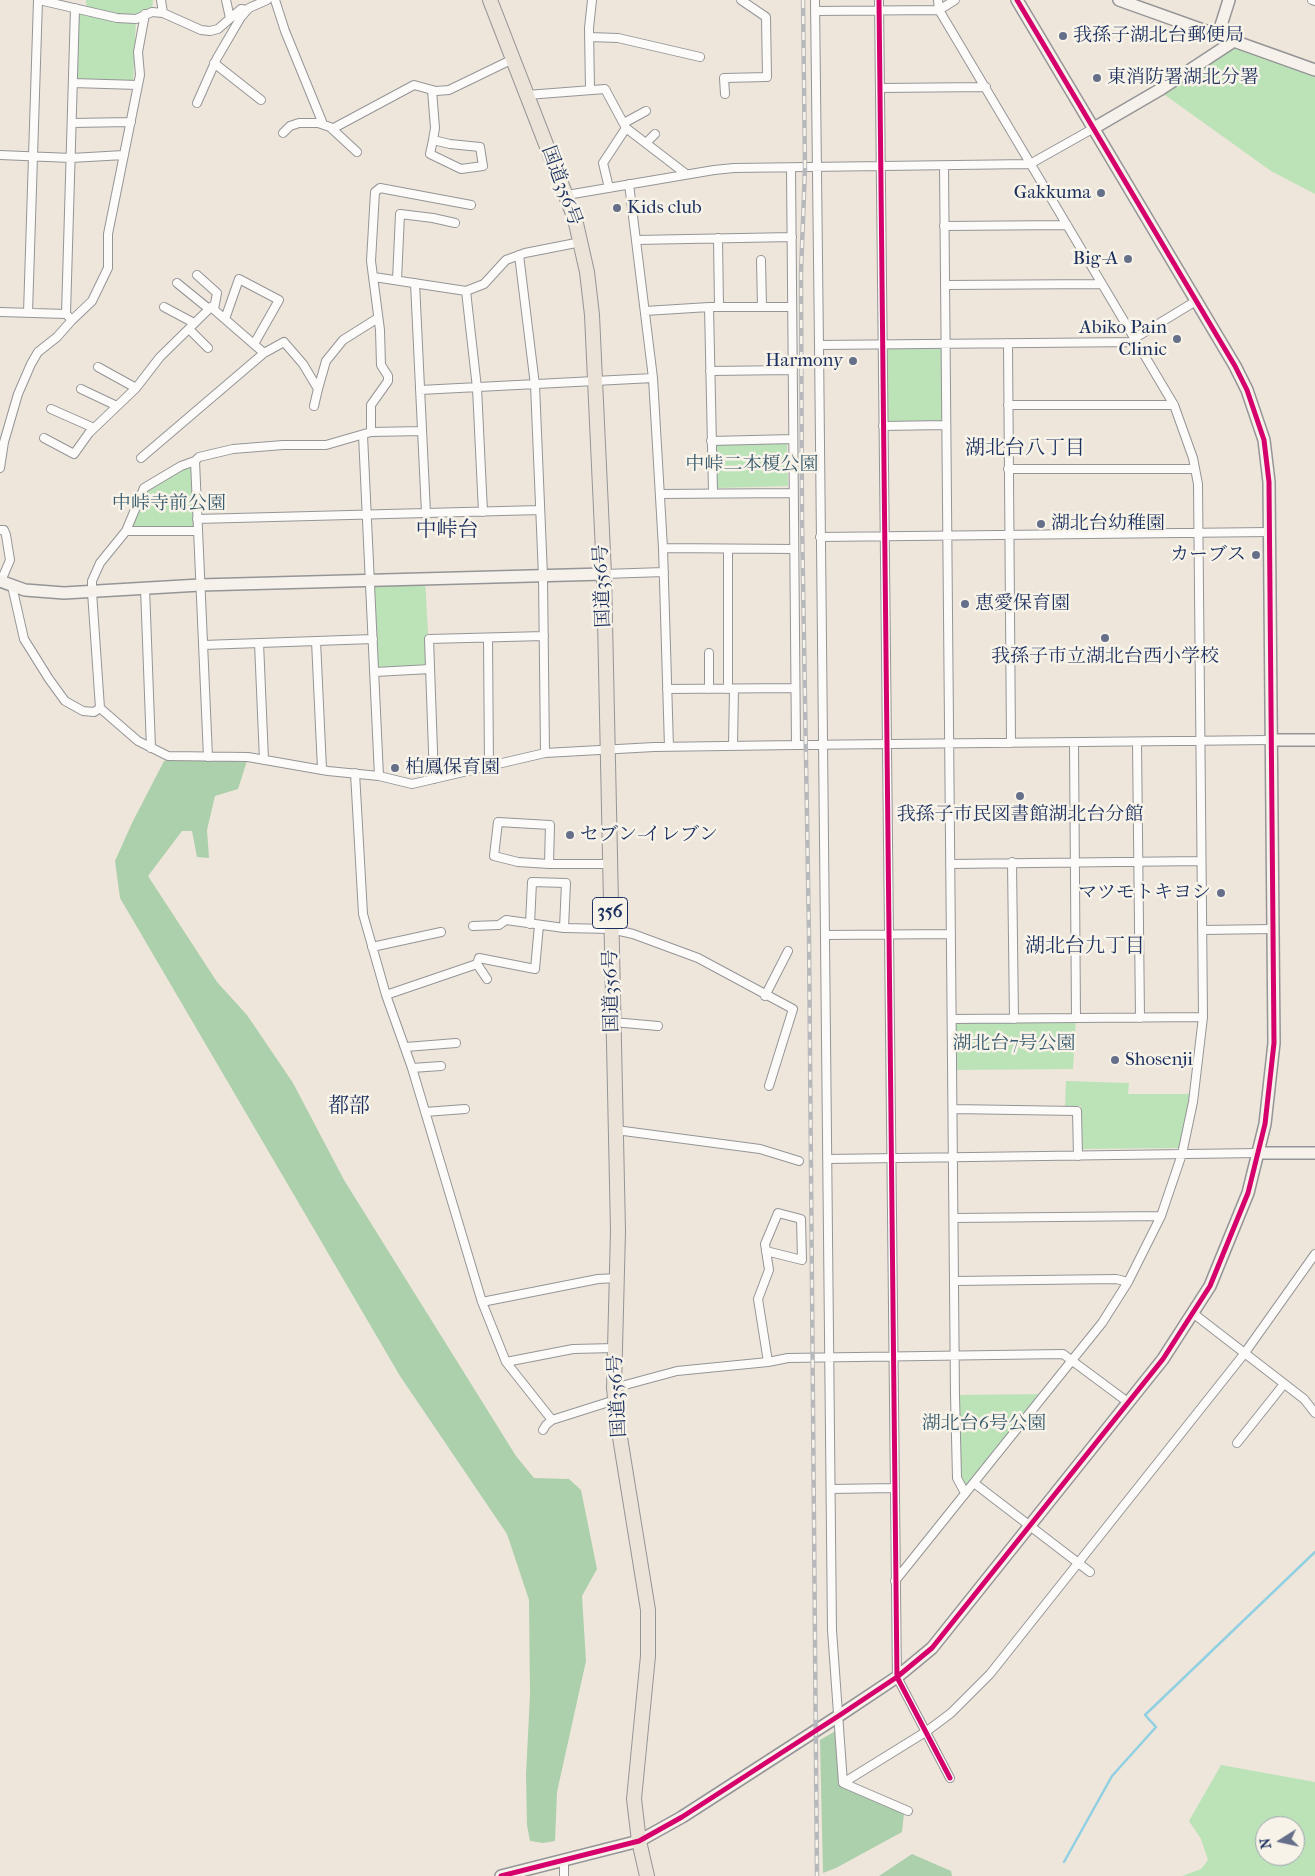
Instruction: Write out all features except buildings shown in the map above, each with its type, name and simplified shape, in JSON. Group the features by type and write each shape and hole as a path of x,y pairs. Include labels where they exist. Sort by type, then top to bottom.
{"highway":[{"name":"国道356号","path":"490,0 567,195 581,242 592,315 604,574 616,1130 618,1278 615,1394 648,1610 648,1656 634,1800 646,1876"}],"street":[{"path":"28,313 32,156 39,0 117,18 136,19 145,14 163,13 201,30 210,32 218,29 241,9 247,10"},
{"path":"161,0 163,13"},
{"path":"226,0 230,18"},
{"path":"197,103 214,63 241,17 247,10 267,0"},
{"path":"275,0 285,31 323,124"},
{"path":"590,90 589,37 592,0"},
{"path":"725,94 724,78 766,77 766,17 741,0"},
{"path":"815,0 832,1630 840,1715 843,1783"},
{"path":"879,0 887,934 894,1581 897,1677 924,1733 950,1778"},
{"path":"894,1581 1102,1322 1128,1282 1161,1216 1182,1154 1193,1102 1203,1016 1198,484 1195,469 1174,405 939,10 938,0"},
{"path":"816,11 939,10 955,0"},
{"path":"501,1876 639,1841 682,1817 840,1715 897,1677 932,1648 950,1628 1163,1360 1194,1314 1210,1286 1248,1193 1259,1153 1270,1094 1272,1061 1273,929 1269,474 1257,416 1235,366 1017,0"},
{"path":"1119,0 1315,70"},
{"path":"1218,35 1229,0"},
{"path":"69,317 75,8"},
{"path":"0,468 16,402 31,364 38,352 57,337 69,317 92,301 108,268 108,234 140,75 138,52 145,14"},
{"path":"589,37 618,38 700,56"},
{"path":"567,195 686,174 734,168 1030,164 1161,89 1234,41"},
{"path":"332,129 414,85 432,90 449,90 513,59"},
{"path":"214,63 261,100"},
{"path":"73,83 138,85"},
{"path":"880,88 986,87"},
{"path":"527,95 605,89 625,125 686,174"},
{"path":"432,90 435,128 430,154 461,169 483,166 480,147 433,140"},
{"path":"609,188 603,162 625,125 646,111"},
{"path":"72,122 131,122"},
{"path":"283,133 290,126 299,123 313,122 323,124 332,129 357,152"},
{"path":"646,143 655,134"},
{"path":"0,155 71,158 124,155"},
{"path":"944,166 955,1356 957,1478 965,1493"},
{"path":"791,168 796,745"},
{"path":"629,184 653,378 664,572 668,747"},
{"path":"378,776 367,516 367,434 370,405 388,381 388,376 381,365 378,318 371,261 375,192 380,188 471,205"},
{"path":"397,280 400,214 455,223"},
{"path":"944,226 1067,225"},
{"path":"636,240 792,237"},
{"path":"718,238 719,307"},
{"path":"374,277 466,291 484,284 498,266 519,255 581,242"},
{"path":"519,255 535,385 543,576 545,753"},
{"path":"761,260 762,307"},
{"path":"44,438 74,454 94,428 136,388 160,357 211,309 217,292 197,275"},
{"path":"225,319 240,279 279,300 254,344"},
{"path":"177,283 225,319 264,353"},
{"path":"415,283 426,514"},
{"path":"945,285 1102,284"},
{"path":"466,291 477,388 482,512"},
{"path":"819,345 1136,340 1196,301"},
{"path":"645,310 709,307 792,307"},
{"path":"709,307 713,492"},
{"path":"164,308 191,326 208,348"},
{"path":"0,312 69,317"},
{"path":"314,406 326,361 343,340 378,318"},
{"path":"142,458 264,353 284,342 303,364 318,389"},
{"path":"1008,343 1012,743"},
{"path":"98,367 136,388"},
{"path":"710,371 793,370"},
{"path":"420,390 653,378"},
{"path":"81,389 117,406"},
{"path":"1008,405 1174,405"},
{"path":"51,409 94,428"},
{"path":"882,426 946,425"},
{"path":"422,431 367,434 326,445 283,445 234,449 199,457 196,461 181,466 144,488 126,531 100,562 92,581 100,708 138,741 168,756 248,757 378,776 412,784 545,753 593,749 607,751 668,747 796,745 1315,740"},
{"path":"712,441 793,439"},
{"path":"196,461 197,531 208,757"},
{"path":"1008,469 1195,469"},
{"path":"660,494 713,492 794,493"},
{"path":"197,519 540,510"},
{"path":"0,530 4,530 6,535 10,560 1,581 12,586 49,593 200,585 664,572"},
{"path":"126,531 197,531"},
{"path":"820,537 1270,532"},
{"path":"663,548 794,549"},
{"path":"728,549 733,746"},
{"path":"12,586 24,639 49,679 65,701 75,708 90,713 100,708"},
{"path":"145,588 151,748"},
{"path":"434,779 429,639 544,636"},
{"path":"488,638 489,766"},
{"path":"203,645 373,639"},
{"path":"316,641 322,768"},
{"path":"260,643 264,760"},
{"path":"709,653 709,689"},
{"path":"374,672 430,669"},
{"path":"667,689 795,688"},
{"path":"1137,742 1140,1018"},
{"path":"1074,743 1076,1018"},
{"path":"355,773 361,900 386,995 406,1047 482,1302 506,1362 552,1420"},
{"path":"549,864 550,825 498,822 494,856 518,862 549,864 609,864"},
{"path":"950,864 1201,861"},
{"path":"1012,862 1014,1019"},
{"path":"530,924 532,882 566,882 564,928"},
{"path":"473,926 499,925 506,920 564,928 611,929 633,934 698,958 793,1010 769,1086"},
{"path":"477,964 479,958 535,969 539,925"},
{"path":"1202,930 1273,929"},
{"path":"372,947 441,932"},
{"path":"825,935 951,934"},
{"path":"765,996 788,951"},
{"path":"386,995 477,964"},
{"path":"477,964 487,979"},
{"path":"952,1019 1203,1016"},
{"path":"613,1022 658,1026"},
{"path":"406,1047 456,1042"},
{"path":"412,1068 441,1066"},
{"path":"425,1112 465,1109"},
{"path":"953,1109 1077,1111 1078,1156"},
{"path":"616,1130 760,1149 799,1161"},
{"path":"827,1158 1315,1153"},
{"path":"766,1251 802,1260 801,1220 778,1213 765,1244 766,1251 769,1270 758,1299 768,1362"},
{"path":"954,1218 1161,1216"},
{"path":"843,1783 924,1733 951,1713 990,1674 1244,1354 1315,1254"},
{"path":"482,1302 598,1279 618,1278"},
{"path":"954,1281 1116,1279 1128,1282"},
{"path":"1194,1314 1304,1399 1315,1413"},
{"path":"506,1362 573,1349 615,1348"},
{"path":"544,1430 546,1425 552,1420 677,1370 768,1362 788,1358 1064,1354 1129,1403"},
{"path":"1236,1444 1284,1384"},
{"path":"974,1482 1090,1572"},
{"path":"831,1489 894,1488"},
{"path":"843,1783 908,1810"},
{"path":"564,1860 564,1876"}],"green space":[{"path":"86,0 153,0 152,12 136,19 133,84 73,83 75,8 87,11"},
{"path":"1234,41 1315,70 1315,194 1271,171 1158,90"},
{"path":"882,344 945,344 946,425 883,426"},
{"name":"中峠二本榎公園","path":"787,442 788,486 717,488 715,444"},
{"name":"中峠寺前公園","path":"195,461 197,531 126,531 144,488"},
{"path":"425,579 430,669 375,672 370,581"},
{"path":"181,758 247,761 238,789 215,796 207,830 209,858 197,857 192,831 182,831 148,876 217,982 247,1015 293,1083 344,1180 516,1456 534,1478 569,1479 581,1490 597,1569 582,1596 586,1661 557,1792 555,1841 543,1843 530,1841 527,1825 526,1774 530,1695 529,1600 507,1534 400,1376 120,898 115,861 164,761"},
{"name":"湖北台7号公園","path":"1076,1018 1073,1069 953,1070 952,1019"},
{"path":"1066,1081 1129,1083 1128,1094 1190,1094 1179,1148 1082,1149 1081,1106 1065,1106"},
{"name":"湖北台6号公園","path":"1046,1394 965,1493 957,1478 955,1395"},
{"path":"839,1729 842,1784 904,1813 902,1832 836,1868 823,1873 820,1740"},
{"path":"1221,1765 1315,1782 1315,1876 1182,1876 1201,1869 1208,1860 1201,1839 1189,1821"},
{"path":"912,1854 951,1871 952,1876 879,1876"}],"waterway":[{"path":"1064,1862 1112,1776 1156,1727 1145,1715 1315,1552"}],"railway":[{"path":"803,0 805,168 801,272 802,521 809,936 817,1876"}],"cycle path":[{"path":"879,0 897,1677 950,1778"},
{"path":"501,1876 639,1841 682,1817 840,1715 897,1677 932,1648 1163,1359 1210,1286 1248,1193 1265,1124 1274,1043 1269,482 1264,440 1247,390 1235,366 1017,0"}],"place":[{"name":"我孫子湖北台郵便局","path":"1063,36"},
{"name":"東消防署湖北分署","path":"1097,78"},
{"name":"Gakkuma","path":"1101,193"},
{"name":"Kids club","path":"617,208"},
{"name":"Big-A","path":"1128,259"},
{"name":"Abiko Pain Clinic","path":"1177,339"},
{"name":"Harmony","path":"853,361"},
{"name":"湖北台幼稚園","path":"1041,524"},
{"name":"カーブス","path":"1256,555"},
{"name":"恵愛保育園","path":"965,604"},
{"name":"我孫子市立湖北台西小学校","path":"1105,638"},
{"name":"柏鳳保育園","path":"395,768"},
{"name":"我孫子市民図書館湖北台分館","path":"1020,796"},
{"name":"セブン-イレブン","path":"570,835"},
{"name":"マツモトキヨシ","path":"1221,893"},
{"name":"Shosenji","path":"1115,1060"}],"district":[{"name":"湖北台八丁目","path":"1025,449"},
{"name":"中峠台","path":"447,531"},
{"name":"湖北台九丁目","path":"1085,947"},
{"name":"都部","path":"349,1107"}]}
